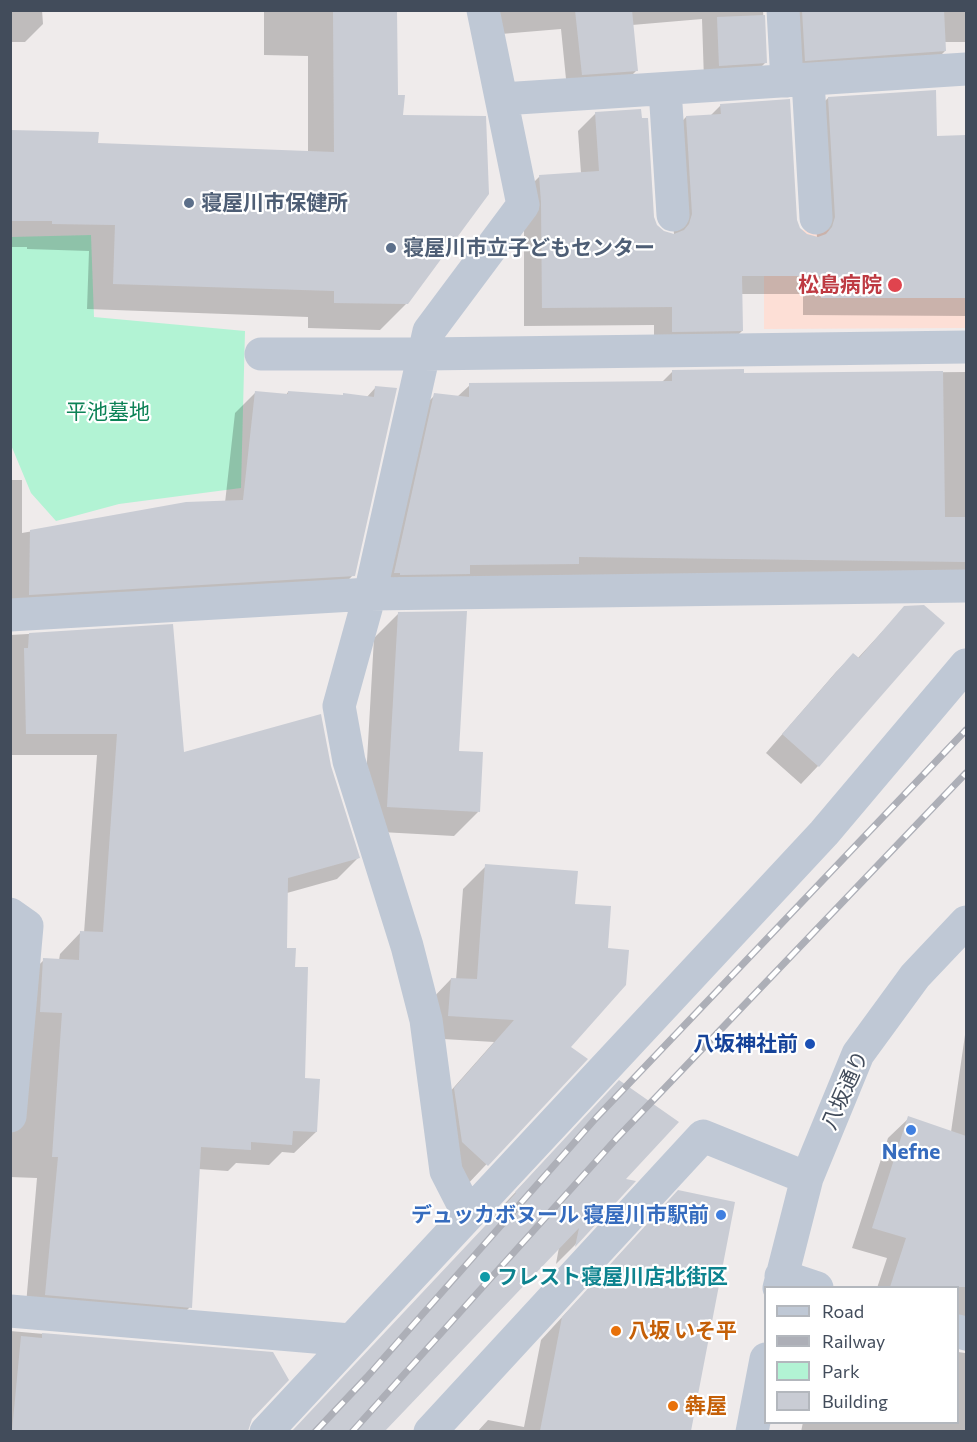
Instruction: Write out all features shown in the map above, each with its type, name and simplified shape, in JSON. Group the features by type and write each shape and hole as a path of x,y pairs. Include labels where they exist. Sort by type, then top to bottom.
{"street":[{"path":"468,1214 446,1171 426,1020 407,946 349,761 339,706 370,594 429,331 523,205 483,10"},
{"path":"783,10 797,80 816,218"},
{"path":"502,99 966,69"},
{"path":"665,89 673,215"},
{"path":"261,354 966,347"},
{"path":"10,615 370,594 966,586"},
{"path":"266,1431 961,683"},
{"path":"10,914 27,926 10,1116"},
{"name":"八坂通り","path":"780,1282 807,1178 858,1054 915,976 966,922"},
{"path":"439,1426 703,1136 807,1178"},
{"path":"780,1282 810,1286"},
{"path":"10,1311 350,1340"},
{"path":"752,1431 764,1365"}],"shaded area":[{"path":"966,229 966,328 764,329 764,230"}],"green space":[{"name":"平池墓地","path":"91,235 94,317 245,331 241,488 119,504 56,521 31,493 11,445 10,237"}],"building":[{"path":"333,10 397,10 398,95 405,95 403,115 486,116 489,194 408,304 334,303 334,291 113,284 115,225 10,221 10,130 99,132 98,143 334,152"},
{"path":"575,10 632,10 638,71 582,75"},
{"path":"802,10 944,10 946,51 805,61"},
{"path":"765,15 767,63 719,66 717,17"},
{"path":"936,90 937,136 966,135 966,298 821,298 821,276 742,276 743,331 672,332 672,307 542,308 539,175 599,171 595,112 641,109 642,118 648,118 654,217 657,225 664,231 674,234 684,230 692,214 686,116 721,114 720,104 790,99 797,220 800,228 807,234 818,237 826,234 832,227 835,217 828,97"},
{"path":"744,369 744,373 943,371 945,517 966,517 966,562 579,557 579,564 470,565 470,574 400,575 400,573 394,573 434,393 469,397 469,383 672,381 672,370"},
{"path":"375,386 397,388 355,576 29,595 30,530 186,502 243,500 255,391 288,394 288,391 343,395 343,393 374,397"},
{"path":"924,605 945,623 819,767 782,734 853,653 859,658 904,606"},
{"path":"467,611 459,751 483,752 480,812 387,807 398,612"},
{"path":"173,624 184,752 321,714 331,766 360,858 288,878 287,948 296,948 295,967 308,967 305,1078 320,1079 317,1132 293,1131 292,1145 251,1142 251,1150 201,1147 192,1308 45,1295 58,1157 52,1157 62,1013 40,1012 43,958 79,960 80,931 103,932 117,734 26,734 24,648 28,648 29,633"},
{"path":"485,864 578,871 575,904 611,906 608,948 629,950 626,985 571,1047 588,1059 488,1166 462,1142 454,1088 514,1020 448,1016 451,978 477,979"},
{"name":"フレスト寝屋川店北街区","path":"619,1080 679,1122 626,1179 636,1181 575,1247 579,1228 385,1431 292,1431 516,1193"},
{"path":"908,1116 966,1136 966,1287 890,1286 906,1238 872,1228"},
{"path":"678,1190 735,1202 691,1431 540,1431 562,1317"},
{"path":"42,1333 273,1352 289,1380 252,1419 248,1431 12,1431 21,1336 42,1338"}],"railway":[{"path":"315,1432 367,1377 596,1118 966,730"},
{"path":"352,1432 617,1138 966,773"}],"place":[{"name":"寝屋川市保健所","path":"189,203"},
{"name":"寝屋川市立子どもセンター","path":"391,248"},
{"name":"松島病院","path":"895,285"},
{"name":"八坂神社前","path":"810,1044"},
{"name":"Nefne","path":"911,1130"},
{"name":"デュッカボヌール 寝屋川市駅前","path":"721,1215"},
{"name":"フレスト寝屋川店北街区","path":"485,1277"},
{"name":"八坂 いそ平","path":"616,1331"},
{"name":"犇屋","path":"673,1406"}]}
